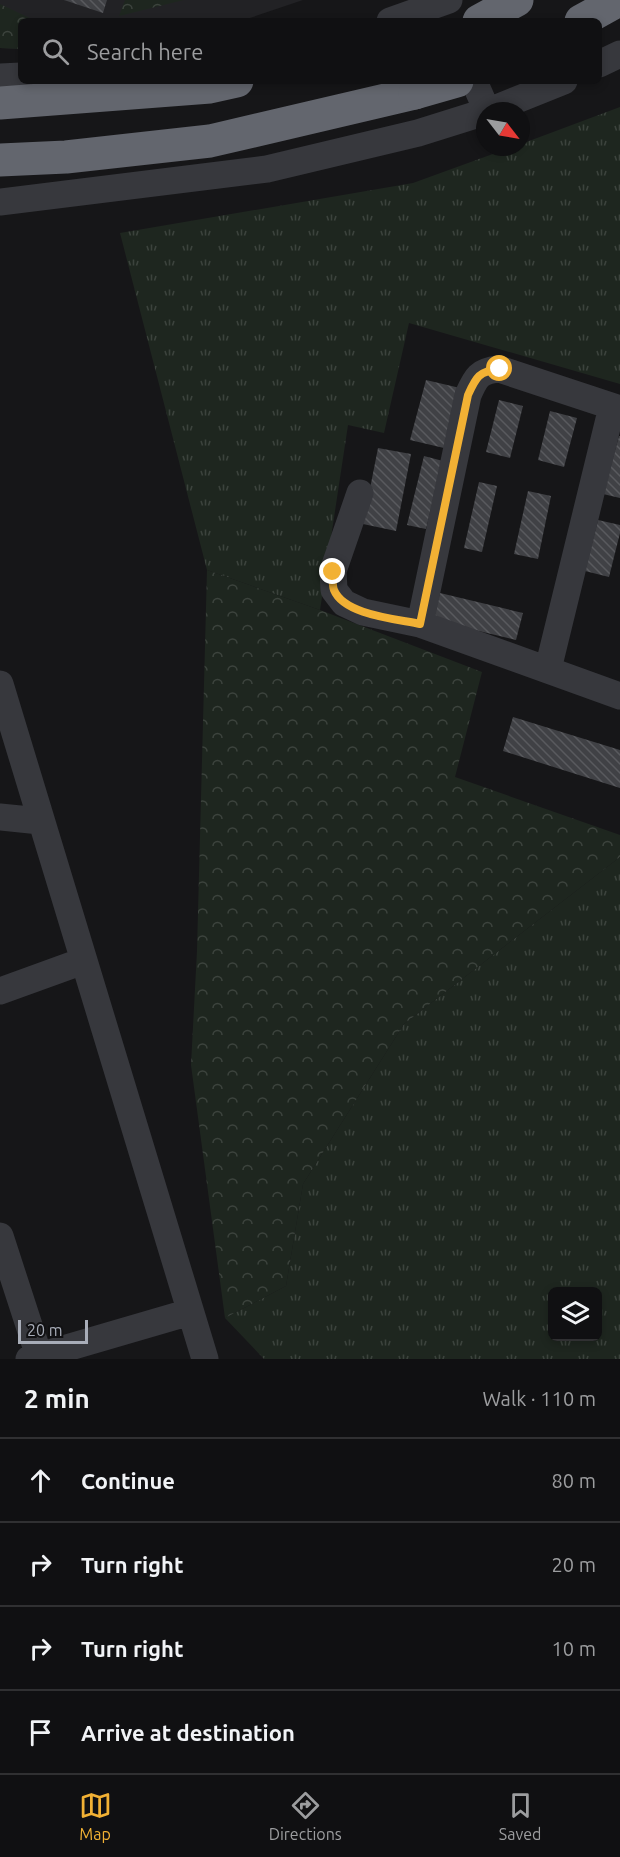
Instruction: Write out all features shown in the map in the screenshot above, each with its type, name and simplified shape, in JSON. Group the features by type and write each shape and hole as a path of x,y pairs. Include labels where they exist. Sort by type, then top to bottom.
{"highway":[{"path":"485,18 517,0"},
{"path":"586,18 619,0"},
{"path":"0,103 210,87 224,84"},
{"path":"0,160 66,157 210,141 438,84"}],"street":[{"path":"405,18 447,8"},
{"path":"602,63 620,54"},
{"path":"0,77 18,76"},
{"path":"475,84 483,102"},
{"path":"510,102 556,84"},
{"path":"420,87 442,125"},
{"path":"0,202 267,169 476,114"},
{"path":"420,624 468,395 476,378 487,370 500,369 616,408 548,669"},
{"path":"360,493 333,572 334,590 344,603 363,612 420,624 620,696"},
{"path":"0,684 205,1359"},
{"path":"0,817 40,820"},
{"path":"0,991 83,961"},
{"path":"0,1236 5,1267 34,1358 190,1312"}],"shaded area":[{"path":"0,0 303,0 250,18 18,18 18,49 0,48"}],"green space":[{"path":"125,0 184,0 119,16"},
{"path":"0,4 30,18 18,18 18,49 0,48"},
{"path":"620,107 620,384 409,323 384,433 348,425 320,610 207,570 120,233 413,183 487,156 530,156 530,141"},
{"path":"207,570 482,672 455,777 620,835 620,857 404,1024 303,1184 286,1286 225,1318 191,1065 197,951"},
{"path":"620,857 620,1359 264,1359 225,1318 286,1286 303,1184 404,1024"}],"building":[{"path":"64,0 107,0 103,13"},
{"path":"426,380 460,388 444,448 410,440"},
{"path":"499,400 523,406 510,458 486,452"},
{"path":"550,411 577,418 564,467 538,460"},
{"path":"620,436 620,498 603,494"},
{"path":"378,448 411,454 396,531 363,524"},
{"path":"424,456 443,461 426,529 407,525"},
{"path":"479,482 497,486 482,552 464,548"},
{"path":"528,491 551,496 538,559 514,554"},
{"path":"598,520 620,525 609,577 585,571"},
{"path":"440,593 523,613 516,640 433,620"},
{"path":"513,717 620,750 620,788 503,751"}],"route":[{"path":"333,572 334,590 344,603 363,612 420,624 468,395 476,378 487,370 500,369"}]}
